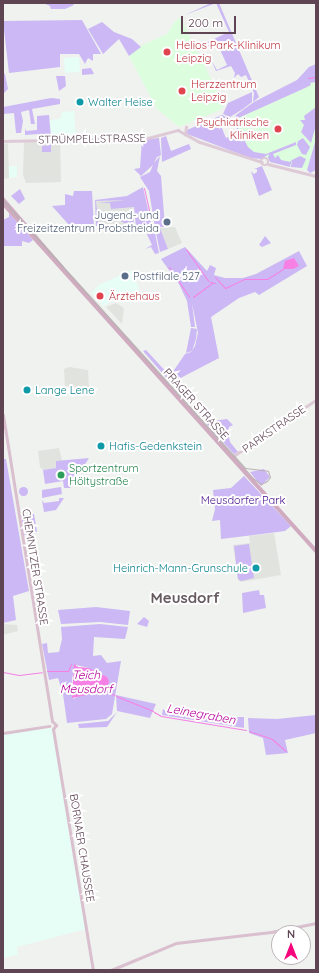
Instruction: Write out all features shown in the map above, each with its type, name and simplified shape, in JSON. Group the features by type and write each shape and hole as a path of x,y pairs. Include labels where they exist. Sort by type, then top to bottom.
{"main road":[{"name":"PRAGER STRASSE","path":"3,199 58,260 63,270"},
{"name":"PRAGER STRASSE","path":"3,203 316,552"},
{"name":"CHEMNITZER STRASSE","path":"3,415 52,722 56,725 53,729"},
{"path":"3,733 49,726 52,722"},
{"path":"49,726 53,729"},
{"name":"BORNAER CHAUSSEE","path":"53,729 93,970"},
{"path":"111,970 165,946 316,923"}],"street":[{"path":"186,127 185,135 225,152 262,162 266,159 268,164 316,176"},
{"name":"STRÜMPELLSTRASSE","path":"4,141 152,137 178,130 185,135"},
{"name":"PARKSTRASSE","path":"232,457 316,400"}],"shaded area":[{"path":"181,18 224,105 220,110 179,127 157,109 129,56 140,46 167,34 175,21"},
{"path":"79,57 80,72 65,73 64,58"},
{"name":"Psychiatrische Kliniken","path":"316,82 316,139 307,170 270,162 266,158 253,157 234,120 311,85 309,83"},
{"path":"74,111 76,137 51,138 50,120 60,119 62,112"},
{"path":"60,140 61,182 26,183 23,175 24,141"},
{"path":"8,143 9,178 3,179 3,144"},
{"path":"8,166 17,166 17,177 9,178"},
{"path":"134,199 132,225 97,226 96,201"},
{"path":"175,227 182,243 168,249 160,228"},
{"path":"132,270 139,289 103,306 91,293 99,285"},
{"path":"116,303 124,308 122,324 106,307"},
{"path":"69,367 88,370 89,388 65,386 64,369"},
{"path":"59,448 62,460 56,468 43,470 40,467 38,451"},
{"path":"274,533 281,575 241,582 238,580 233,545 250,543 249,536"},
{"path":"3,624 17,625 18,631 3,635"},
{"path":"49,727 53,729 86,929 17,947 18,955 3,958 3,733"}],"green space":[{"path":"43,3 72,3 74,5 65,9 51,9 50,6"},
{"path":"211,3 216,3 185,15"},
{"path":"216,3 219,3 259,97 253,102 254,93 246,75 241,77 238,74 234,78 235,73 231,66 216,71 211,60 217,70 227,65 217,43 205,48 203,44 229,32"},
{"path":"82,20 101,54 93,54 93,61 88,58 85,64 79,54 60,54 60,67 9,73 3,21"},
{"path":"102,22 114,32 132,39 141,47 129,56 119,39 103,54 88,29"},
{"path":"316,64 316,82 310,83 311,85 305,88 234,120 236,115 254,102 297,80 309,67"},
{"path":"91,68 94,74 82,75 82,69"},
{"path":"3,73 5,74 8,89 3,94"},
{"path":"56,76 65,76 66,86 59,91"},
{"path":"252,92 252,102 243,109 230,117 223,114 228,103"},
{"path":"51,98 60,99 60,104 32,109 35,124 31,124 29,110 21,112 23,121 21,133 16,133 14,113 3,114 3,107"},
{"path":"316,107 316,125 311,143 301,132 304,125 300,120 305,120 304,116"},
{"path":"49,115 51,138 39,139 38,134 25,135 25,128 26,131 37,130 37,116"},
{"path":"222,115 234,120 248,147 254,152 266,154 296,142 296,145 273,154 275,158 278,155 281,160 290,162 292,159 290,167 270,162 268,158 269,154 261,159 250,158 187,134 187,130","holes":["233,121 239,133 226,138 221,126"]},
{"path":"166,136 171,151 189,144 191,149 162,162 161,138"},
{"path":"159,138 161,155 157,157 154,163 160,156 157,171 161,176 165,227 155,227 149,191 140,177 150,172 153,165 141,176 134,169 140,168 142,140"},
{"path":"303,138 310,147 306,155 302,154 297,145 298,141"},
{"path":"316,139 316,170 310,173 307,170"},
{"path":"55,144 51,146 51,152 42,152 42,146 34,147"},
{"path":"300,156 306,159 302,168 291,167 292,160"},
{"path":"262,166 272,190 259,196 251,171 254,174 257,172 257,169 254,169"},
{"path":"143,187 152,227 136,227 134,207 111,209 110,203 98,203 126,200 96,201 99,228 96,228 95,200 127,196"},
{"path":"20,189 25,199 19,204 11,196"},
{"path":"74,191 92,191 94,229 87,230 87,224 69,225 52,206 65,205 65,194 73,196"},
{"path":"129,210 133,210 134,226 107,228 130,225"},
{"path":"123,212 127,212 129,213 129,221 123,222 120,219 120,215"},
{"path":"9,213 33,240 29,243 22,241 22,246 3,246 3,220 9,217"},
{"path":"144,228 154,228 159,253 155,254 151,247 145,249 152,245"},
{"path":"155,228 160,228 168,249 160,252"},
{"path":"265,236 271,243 262,247 259,245"},
{"path":"185,247 207,271 210,265 216,268 214,275 225,278 243,278 256,274 299,251 307,266 259,295 255,292 239,298 211,317 219,358 171,383 143,351 146,350 170,376 185,354 191,352 195,346 198,333 192,303 195,327 191,327 187,301 179,284 161,259"},
{"path":"191,328 197,329 196,339 192,351 186,353"},
{"path":"227,419 233,425 229,427 228,433 230,442 238,452 234,454 205,422"},
{"name":"Sportzentrum Höltystraße","path":"89,458 70,488 64,488 63,481 45,484 43,470 56,468 56,461"},
{"path":"3,459 6,459 29,591 13,596 16,620 3,623"},
{"path":"264,469 270,477 261,486 250,472"},
{"name":"Meusdorfer Park","path":"244,476 291,526 285,531 221,539 220,520 212,521 215,509 213,490 231,488"},
{"path":"21,487 25,487 27,491 25,495 21,495 19,493 19,489"},
{"path":"61,487 62,494 42,498 42,490"},
{"path":"59,498 64,498 56,510 44,512 42,500 44,503 59,501"},
{"path":"34,514 37,532 24,535 21,516"},
{"path":"249,544 254,578 241,581 238,579 234,546"},
{"path":"259,590 260,595 264,595 266,608 243,613 242,593"},
{"path":"96,607 130,611 128,625 100,622 61,624 58,610"},
{"path":"144,617 149,621 147,627 137,624"},
{"path":"100,624 128,627 125,639 94,637 93,656 101,655 107,663 121,661 112,714 106,719 67,723 63,694 58,678 49,680 42,644 47,643 48,653 59,652 62,639 61,627","holes":["76,665 89,668 109,681 73,699 72,678"]},
{"path":"116,695 156,704 150,718 117,711"},
{"path":"163,709 183,712 184,710 193,709 233,720 233,717 244,717 244,728 162,715"},
{"path":"117,712 107,727 79,728 78,724 108,721"},
{"path":"316,715 316,733 285,740 288,753 266,755 263,738 249,733 248,718 277,719"}],"water":[{"path":"294,258 299,266 293,269 283,269 285,261"},
{"name":"Teich Meusdorf","path":"74,664 78,667 89,668 107,677 109,681 106,691 72,698"}],"waterway":[{"path":"308,78 316,77"},
{"path":"144,188 150,215"},
{"path":"186,249 208,281"},
{"path":"169,267 189,297"},
{"path":"215,277 225,288 244,279 267,279 283,269"},
{"path":"210,282 215,283"},
{"path":"193,297 212,283"},
{"name":"Leinegraben","path":"47,671 68,671 71,664"},
{"name":"Leinegraben","path":"3,672 19,675 42,672"},
{"name":"Leinegraben","path":"105,692 115,695"},
{"name":"Leinegraben","path":"116,696 153,711"},
{"name":"Leinegraben","path":"154,712 161,716 246,730"},
{"name":"Leinegraben","path":"249,731 272,739 286,751"}],"tram line":[{"path":"3,200 245,468 268,471 270,477 267,481 261,484 254,479 3,201"}],"place":[{"name":"Helios Park-Klinikum Leipzig","path":"167,52"},
{"name":"Herzzentrum Leipzig","path":"182,91"},
{"name":"Walter Heise","path":"80,102"},
{"name":"Psychiatrische Kliniken","path":"278,129"},
{"name":"Jugend- und Freizeitzentrum Probstheida","path":"167,222"},
{"name":"Postfilale 527","path":"125,276"},
{"name":"Ärztehaus","path":"100,296"},
{"name":"Lange Lene","path":"27,390"},
{"name":"Hafis-Gedenkstein","path":"101,446"},
{"name":"Sportzentrum Höltystraße","path":"61,475"},
{"name":"Heinrich-Mann-Grunschule","path":"256,568"}],"district":[{"name":"Meusdorf","path":"185,598"}]}
